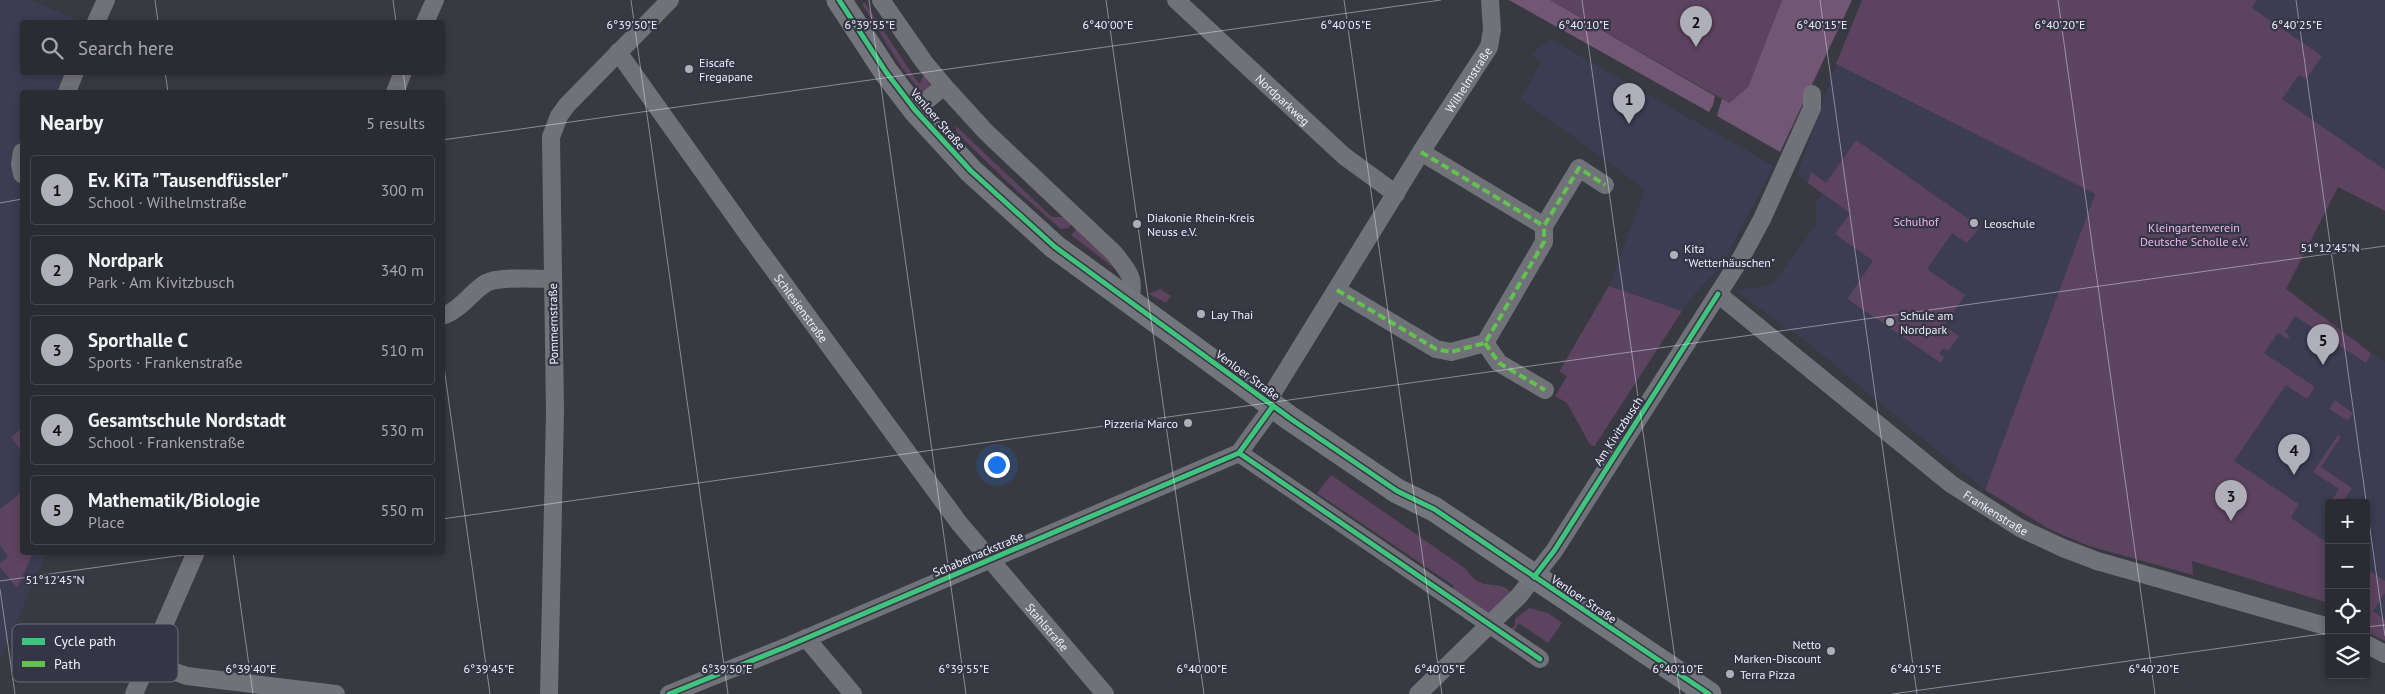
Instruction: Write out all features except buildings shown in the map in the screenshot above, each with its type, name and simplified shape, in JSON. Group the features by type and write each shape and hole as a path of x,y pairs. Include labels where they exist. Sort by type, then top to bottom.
{"main road":[{"name":"Venloer Straße","path":"838,0 886,72 915,110 970,171 1055,247 1270,404 1397,491 1434,509 1708,694"}],"street":[{"path":"97,20 106,0"},
{"path":"426,20 434,0"},
{"name":"Pommernstraße","path":"549,694 555,412 551,137 559,116 567,105 670,0"},
{"name":"Venloer Straße","path":"881,0 924,62 986,132 1114,253 1129,272 1133,286 1130,300"},
{"name":"Nordparkweg","path":"1176,0 1344,156 1396,194"},
{"name":"Wilhelmstraße","path":"1270,404 1421,152 1489,47 1493,15 1490,0"},
{"name":"Schlesienstraße","path":"618,52 890,429 990,560"},
{"path":"68,90 74,75"},
{"path":"396,90 402,75"},
{"name":"Venloer Straße","path":"915,110 944,86"},
{"name":"Am Kivitzbusch","path":"1418,694 1491,625 1534,577 1554,551 1741,258 1775,192 1812,108 1812,94"},
{"path":"1421,152 1544,226"},
{"path":"1337,290 1436,349 1452,352 1485,342 1544,242 1544,226 1579,168 1605,185"},
{"path":"445,315 459,308 479,288 493,280 553,279"},
{"name":"Frankenstraße","path":"1718,294 1951,484 2020,528 2062,548 2096,561 2325,626"},
{"path":"1485,342 1499,363 1545,390"},
{"path":"1270,404 1239,453 1540,659"},
{"name":"Schabernackstraße","path":"669,694 806,638 1239,453"},
{"path":"165,624 195,555"},
{"name":"Stahlstraße","path":"990,560 1105,694"},
{"path":"806,638 853,694"},
{"path":"2370,646 2385,654"},
{"path":"178,673 187,676 289,691 336,694"},
{"path":"134,694 139,682"}],"shaded area":[{"path":"0,0 31,0 78,20 20,20 20,75 77,75 71,90 20,90 20,555 45,555 15,624 12,624 12,632 0,660"},
{"path":"1509,0 1550,0 1715,96 1713,105 1709,112"},
{"path":"1782,0 1852,0 1780,152 1717,116 1722,99 1729,103 1748,87"},
{"path":"2232,0 2385,0 2385,211 2191,111"},
{"path":"1550,39 1774,166 1720,268 1691,298 1682,311 1609,286 1645,189 1521,99 1541,62 1532,54"},
{"path":"1836,64 2095,194 1985,490 1808,343 1735,291 1773,284 1816,224 1816,200 1822,193 1797,175"},
{"path":"2286,289 2384,362 2385,360 2385,641 2370,633 2370,499 2325,499 2325,602 2192,561 2193,575 2168,567 2239,376"}],"green space":[{"path":"1550,0 1782,0 1748,87 1729,103"},
{"name":"Kleingartenverein Deutsche Scholle e.V.","path":"1862,0 2257,0 2252,8 2322,56 2306,79 2299,75 2282,99 2385,170 2385,211 2338,187 2286,289 2371,353 2366,363 2295,316 2285,332 2290,336 2287,339 2278,333 2264,353 2315,387 2307,399 2286,385 2234,461 2299,504 2291,518 2325,541 2325,602 2192,561 2193,575 2089,546 2051,530 1985,490 2095,194 1836,64"},
{"path":"865,3 919,84 924,75 930,85 930,89 923,95 900,65 862,4"},
{"path":"956,126 1052,217 1067,217 1073,223 1068,228 1061,229 1016,190 956,132"},
{"name":"Schulhof","path":"1856,140 1980,227 1967,243 1952,233 1927,269 1965,295 1944,326 1959,336 1948,351 1943,348 1939,353 1944,357 1941,363 1847,299 1873,261 1835,234 1850,213 1808,183 1811,172 1826,183"},
{"path":"1077,228 1118,264 1123,275 1071,235"},
{"path":"1609,286 1682,311 1594,447 1589,443 1567,403 1555,396 1567,376 1559,372"},
{"path":"1160,289 1171,296 1166,303 1149,294"},
{"path":"2335,400 2353,413 2348,421 2329,409"},
{"path":"20,430 20,449 11,437"},
{"path":"2338,435 2341,437 2321,467 2352,488 2345,499 2333,499 2339,489 2313,472"},
{"path":"1331,475 1466,569 1478,581 1483,584 1504,587 1510,591 1509,597 1492,614 1483,615 1450,592 1454,586 1317,493"},
{"path":"20,494 20,555 32,555 17,588 0,567 0,563 8,557 0,545 0,509"},
{"path":"2370,572 2385,581 2385,593 2373,611 2385,620 2385,641 2370,633"},
{"path":"1529,608 1548,613 1562,623 1548,643 1519,623 1512,634 1509,632 1515,625 1515,619"}],"marked path":[{"path":"1421,152 1544,226"},
{"path":"1337,290 1436,349 1451,352 1485,343 1544,242 1544,226 1579,168 1605,185"},
{"path":"1485,343 1499,363 1545,390"}],"cycle path":[{"path":"839,0 886,72 915,110 971,171 1055,247 1291,419 1397,491 1434,509 1709,694"},
{"path":"1534,577 1554,551 1718,294"},
{"path":"669,694 788,646 1239,453 1273,406"},
{"path":"1239,453 1540,659"}],"place":[{"name":"Nordpark","path":"1696,47"},
{"name":"Eiscafe Fregapane","path":"689,69"},
{"name":"Ev. KiTa \"Tausendfüssler\"","path":"1629,124"},
{"name":"Leoschule","path":"1974,223"},
{"name":"Diakonie Rhein-Kreis Neuss e.V.","path":"1137,224"},
{"name":"Kita \"Wetterhäuschen\"","path":"1674,255"},
{"name":"Lay Thai","path":"1201,314"},
{"name":"Schule am Nordpark","path":"1890,322"},
{"name":"Mathematik/Biologie","path":"2323,365"},
{"name":"Pizzeria Marco","path":"1188,423"},
{"name":"Gesamtschule Nordstadt","path":"2294,475"},
{"name":"Sporthalle C","path":"2231,521"},
{"name":"Netto Marken-Discount","path":"1831,651"},
{"name":"Terra Pizza","path":"1730,674"}]}
